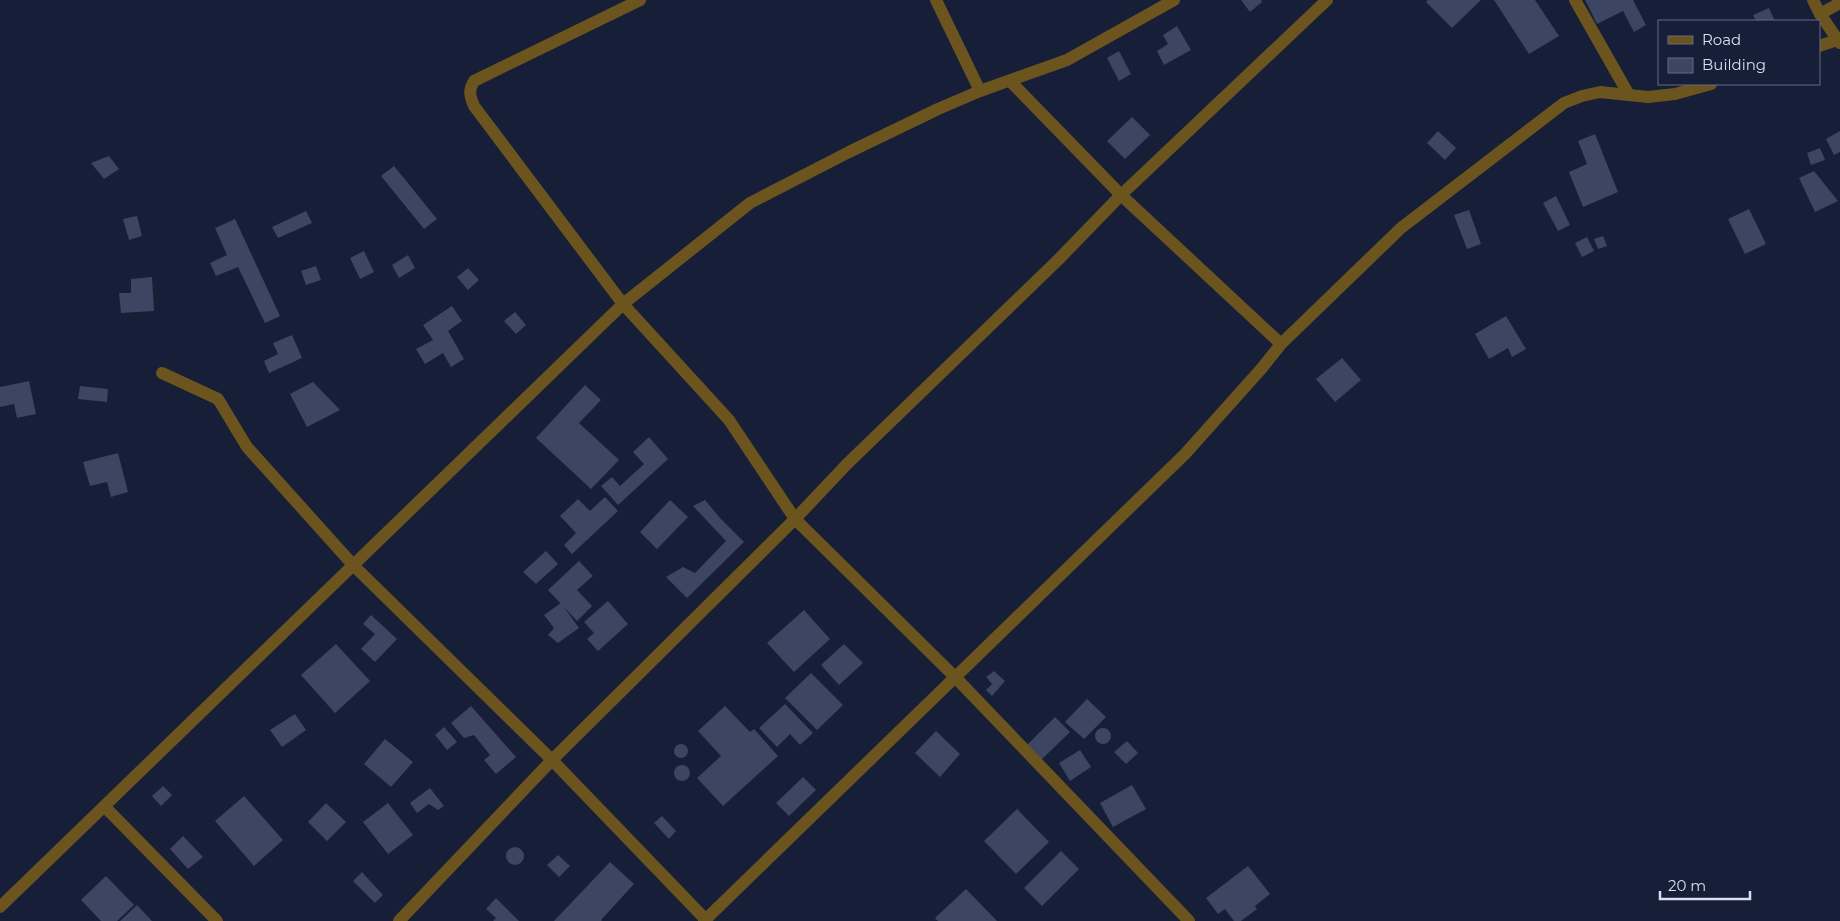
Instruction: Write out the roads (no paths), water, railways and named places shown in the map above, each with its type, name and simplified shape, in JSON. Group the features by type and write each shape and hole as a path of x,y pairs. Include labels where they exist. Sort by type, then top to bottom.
{"street":[{"path":"640,0 474,81 470,88 470,96 474,106 623,304 728,420 795,520 955,677 1189,921"},
{"path":"936,0 980,92"},
{"path":"0,907 623,304 750,203 849,152 980,92 1067,60 1174,0"},
{"path":"399,921 552,760 795,520 847,464 1052,266 1121,195 1327,0"},
{"path":"1575,0 1629,95"},
{"path":"1813,0 1820,14 1839,41 1820,46"},
{"path":"1820,14 1840,3"},
{"path":"1011,82 1121,195 1281,344"},
{"path":"162,373 218,399 247,447 354,566 552,760 705,921 1185,454 1281,344 1402,228 1564,103 1600,92 1648,98 1675,94 1707,85"},
{"path":"105,807 217,921"}]}
